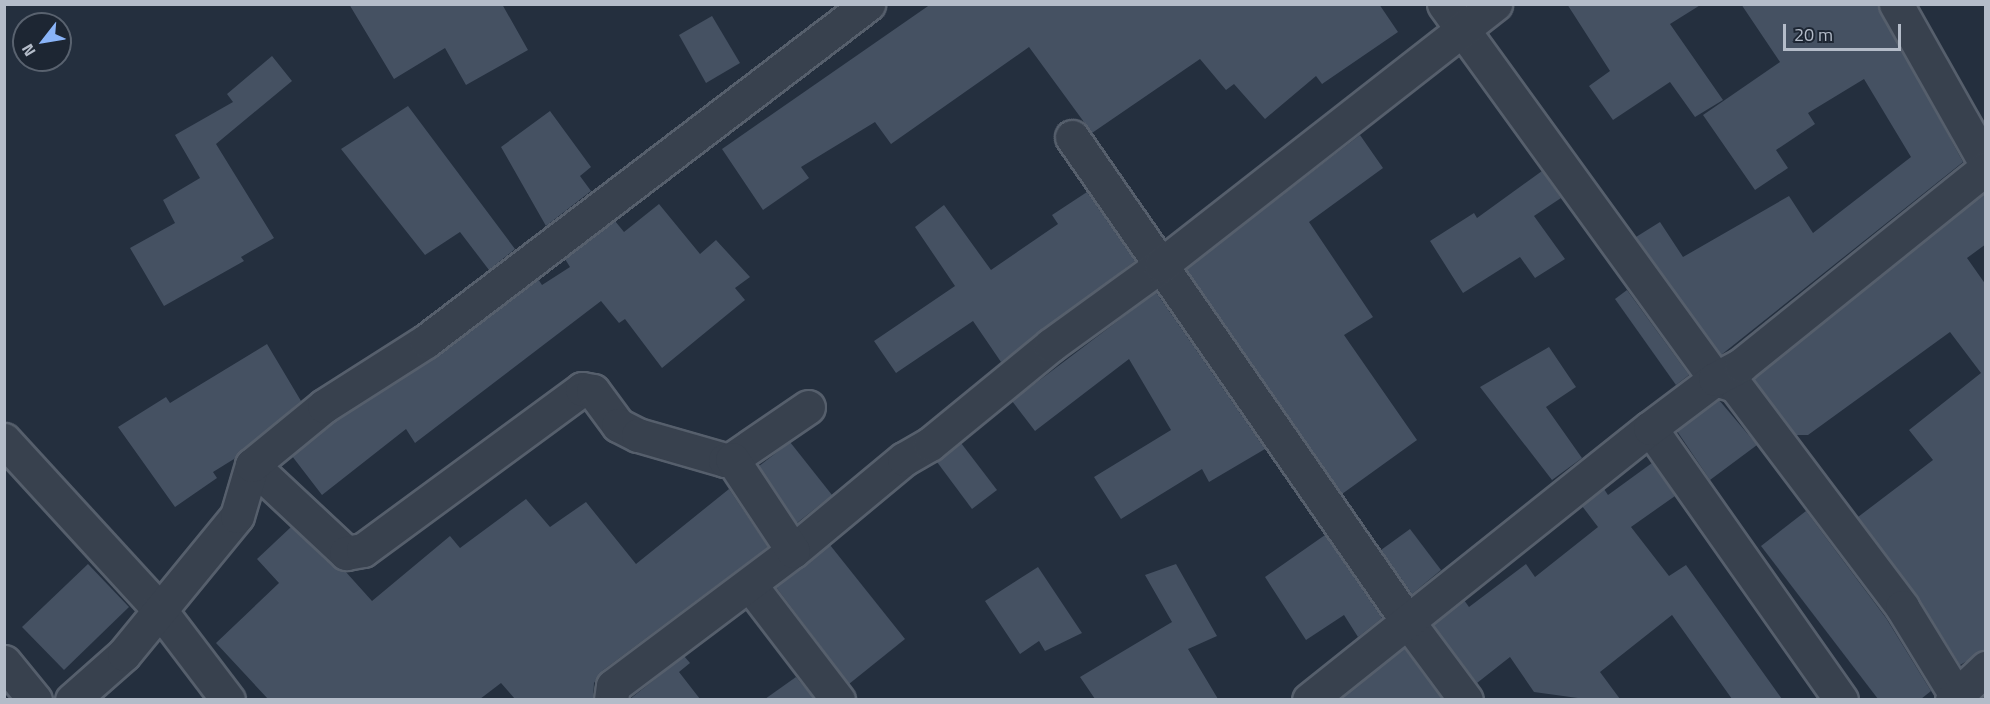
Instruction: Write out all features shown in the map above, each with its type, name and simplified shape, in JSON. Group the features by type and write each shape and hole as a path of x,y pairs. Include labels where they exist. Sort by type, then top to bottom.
{"street":[{"path":"72,699 124,654 237,516 252,465 324,406 426,341 868,4"},
{"path":"1444,4 1715,379 1735,385 1902,607 1956,698 1986,668"},
{"path":"611,699 613,686 750,585 904,459 930,444 1051,345 1161,265 1464,33 1496,4"},
{"path":"1309,699 1650,428 1715,379 1741,365 1986,166 1896,4"},
{"path":"1072,137 1408,622 1466,699"},
{"path":"252,465 346,554 363,550 582,389 593,391 618,425 638,435 732,459 793,551"},
{"path":"732,459 808,407"},
{"path":"1650,428 1841,699"},
{"path":"4,440 159,609 228,699"},
{"path":"750,585 838,699"},
{"path":"4,662 35,699"}],"building":[{"path":"349,4 502,4 528,50 466,85 445,48 394,79"},
{"path":"931,4 1379,4 1398,32 1322,84 1316,76 1265,119 1234,84 1226,90 1200,59 1092,133 1029,47 891,144 875,122 801,167 809,178 763,210 722,149"},
{"path":"1567,4 1702,4 1670,24 1723,100 1695,117 1670,82 1613,120 1589,86 1610,71"},
{"path":"1741,4 1877,4 1963,162 1721,355 1636,237 1660,222 1683,257 1789,196 1813,233 1911,157 1864,79 1808,113 1815,124 1776,150 1788,168 1755,190 1703,115 1780,62"},
{"path":"712,16 740,63 706,83 679,35"},
{"path":"272,56 292,81 216,144 274,238 241,257 244,261 164,306 130,248 175,223 163,200 200,178 175,135 233,102 227,94"},
{"path":"408,106 515,249 489,270 460,232 425,255 341,149"},
{"path":"550,111 591,167 580,176 591,191 546,226 501,147"},
{"path":"1360,135 1383,168 1309,222 1373,317 1344,335 1417,440 1342,494 1186,269"},
{"path":"1542,171 1561,198 1534,216 1565,259 1535,278 1520,257 1463,293 1430,241 1474,213 1477,218"},
{"path":"1087,192 1135,261 1001,362 973,321 896,373 874,341 955,286 915,227 944,205 991,270 1058,224 1052,215"},
{"path":"1986,192 1986,244 1967,258 1986,285 1986,650 1960,665 1917,596 1858,517 1933,460 1909,430 1981,373 1950,332 1808,435 1796,435 1754,379"},
{"path":"659,204 700,254 716,240 750,277 735,288 745,300 662,368 625,319 619,323 601,301 415,443 406,429 322,495 292,456 335,421 437,356 538,279 542,285 570,267 565,259 615,221 624,232"},
{"path":"1627,290 1689,375 1676,385 1615,299"},
{"path":"1156,292 1265,449 1209,482 1202,469 1121,519 1094,477 1171,430 1129,359 1035,431 1012,401"},
{"path":"267,344 301,401 234,459 213,472 217,478 175,507 118,427 166,397 170,403"},
{"path":"1549,347 1576,387 1546,407 1582,458 1552,480 1480,387"},
{"path":"1719,400 1757,445 1710,480 1677,431"},
{"path":"790,442 832,495 797,523 759,466"},
{"path":"961,443 997,490 972,509 937,462"},
{"path":"1652,463 1675,496 1631,527 1669,576 1686,565 1782,699 1732,699 1672,615 1600,672 1620,699 1585,699 1534,692 1510,657 1477,683 1433,625 1464,600 1469,607 1526,564 1535,577 1598,527 1582,506 1604,489 1608,495"},
{"path":"729,489 768,547 602,671 594,683 593,699 515,699 501,683 480,699 268,699 216,643 279,583 257,559 291,527 333,567 345,571 372,601 450,536 460,548 526,499 550,527 586,502 636,564"},
{"path":"1806,511 1886,618 1931,691 1921,699 1878,699 1761,546"},
{"path":"1410,529 1441,570 1412,594 1381,550"},
{"path":"1325,535 1382,618 1358,637 1344,615 1306,640 1265,577"},
{"path":"830,545 905,639 849,684 776,587"},
{"path":"88,564 129,607 64,670 22,627"},
{"path":"1176,564 1217,636 1188,649 1218,699 1095,699 1080,677 1172,622 1145,575"},
{"path":"1038,567 1082,633 1045,651 1039,641 1020,654 985,601"},
{"path":"1404,648 1442,699 1340,699"},
{"path":"684,656 690,663 679,672 700,699 630,699"},
{"path":"796,677 814,699 765,699"}]}
